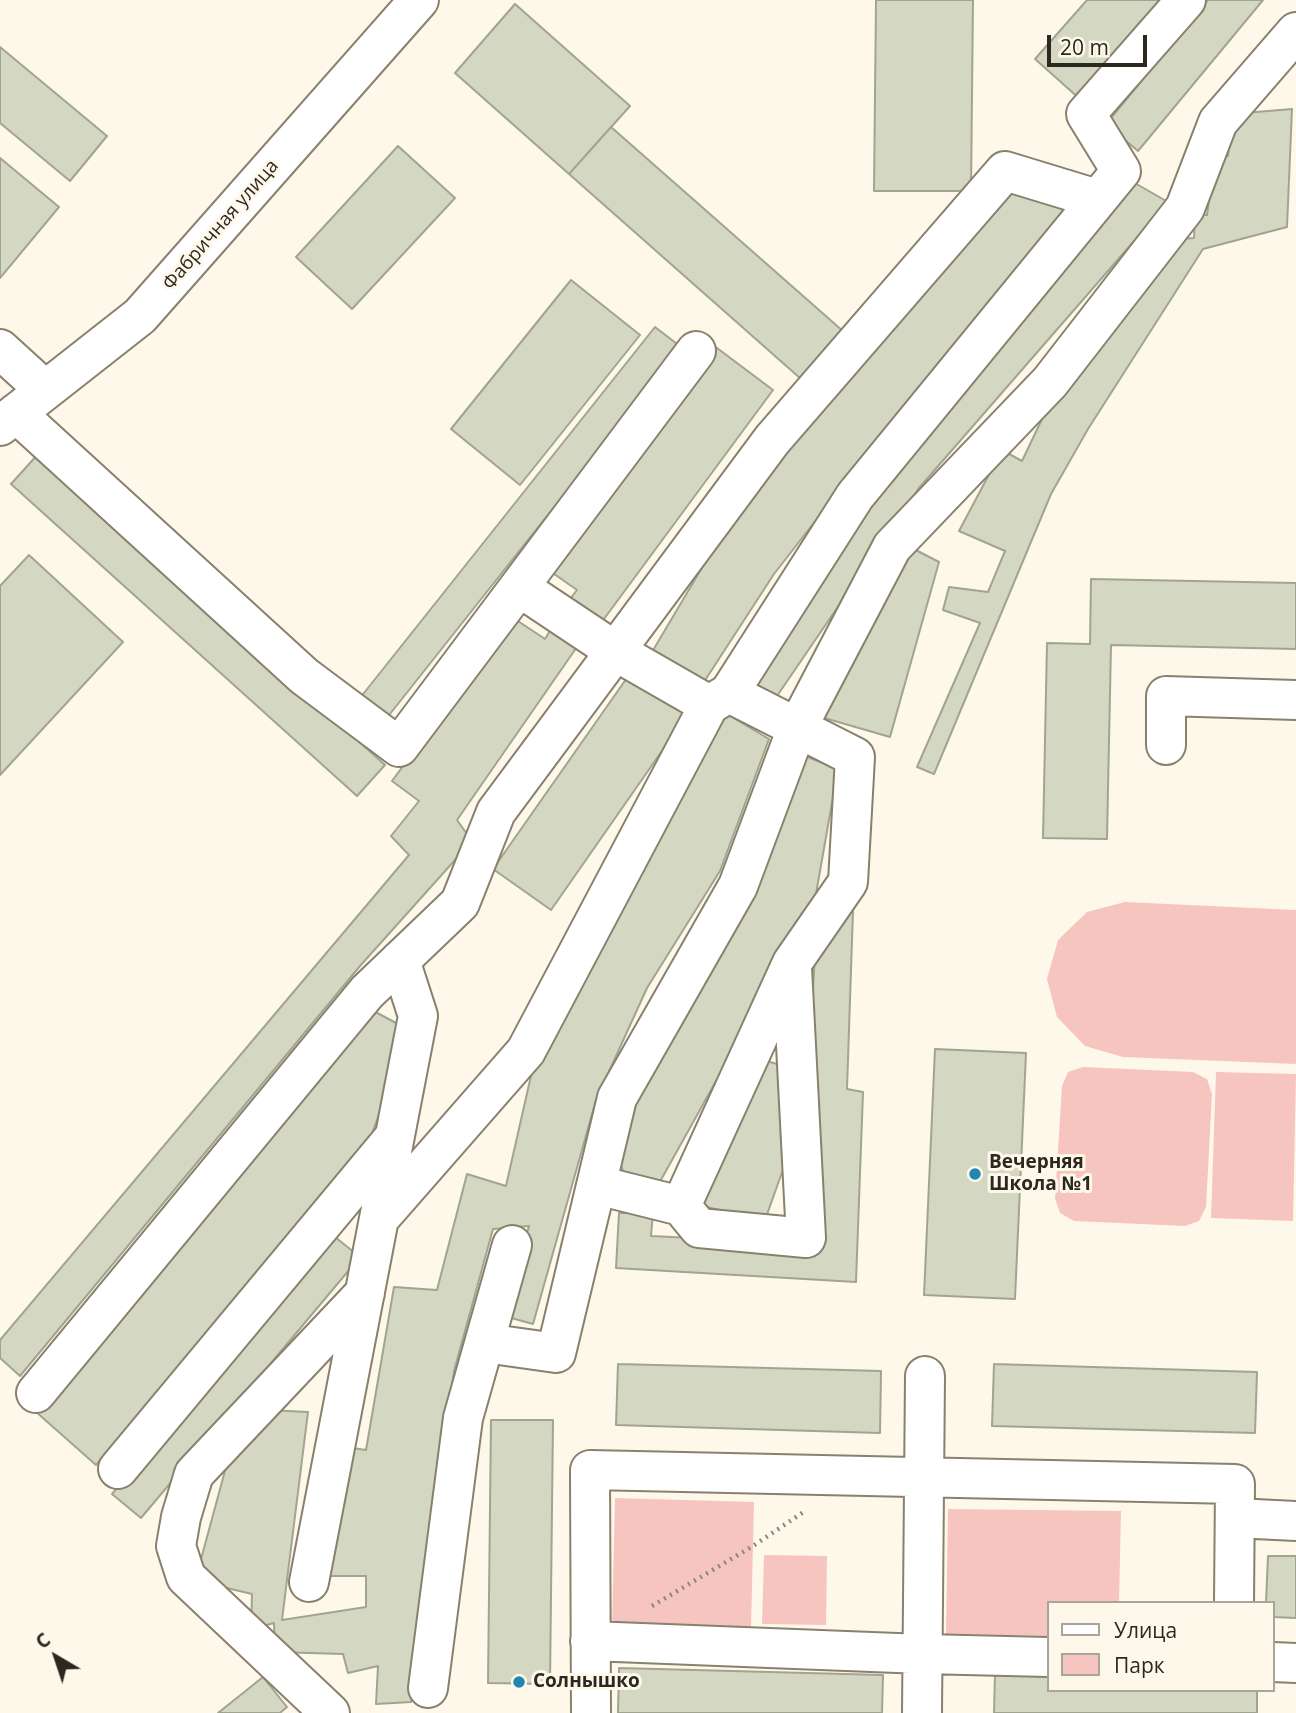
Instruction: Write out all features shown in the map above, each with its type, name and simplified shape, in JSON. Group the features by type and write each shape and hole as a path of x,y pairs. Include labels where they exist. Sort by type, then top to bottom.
{"street":[{"name":"Фабричная улица","path":"8,419 140,316 419,0"},
{"path":"379,1219 526,1051 719,699 855,496 1121,171 1086,114 1186,0"},
{"path":"485,1343 556,1353 617,1098 738,886 797,727 892,547 1050,382 1076,349 1185,208 1218,122 1296,32"},
{"path":"36,1394 367,992 460,904 496,812 615,651 772,440 1005,171 1097,199"},
{"path":"0,349 45,390"},
{"path":"8,419 304,676 399,747 696,351"},
{"path":"519,587 615,651 719,699 797,727 855,757 848,882 792,963 681,1206"},
{"path":"1166,745 1166,696 1296,700"},
{"path":"309,1582 418,1016 400,960"},
{"path":"597,1185 681,1206 699,1228 806,1238 792,963"},
{"path":"118,1469 395,1136"},
{"path":"428,1688 463,1418 512,1245"},
{"path":"330,1713 186,1577 176,1546 181,1517 194,1474 365,1293"},
{"path":"922,1713 925,1376"},
{"path":"591,1713 590,1470 1236,1484 1234,1601"},
{"path":"1235,1518 1296,1521"},
{"path":"590,1641 1048,1657"},
{"path":"1275,1662 1296,1663"}],"path":[{"path":"643,1612 806,1510"}],"green space":[{"path":"1125,902 1296,910 1296,1064 1123,1057 1085,1046 1057,1017 1047,979 1058,940 1087,912"},
{"path":"1083,1067 1193,1072 1207,1079 1212,1094 1206,1207 1199,1221 1185,1226 1074,1221 1060,1213 1055,1199 1062,1086 1068,1072"},
{"path":"1216,1072 1296,1074 1293,1221 1211,1218"},
{"path":"615,1498 754,1502 751,1628 612,1625"},
{"path":"948,1509 1121,1511 1119,1601 1048,1601 1048,1636 946,1634"},
{"path":"764,1555 827,1556 826,1625 762,1624"}],"building":[{"path":"876,0 973,0 971,191 874,191"},
{"path":"1087,0 1170,0 1081,100 1035,59"},
{"path":"1208,0 1263,0 1138,151 1106,124"},
{"path":"515,4 630,106 569,174 455,73"},
{"path":"0,47 107,136 70,181 0,123"},
{"path":"1292,109 1287,227 1203,249 1088,429 1051,494 934,774 917,767 980,623 943,610 949,587 988,592 1005,551 959,531 1002,450 1022,461 1053,396 1170,240 1194,238 1195,214 1207,215 1215,157 1228,156 1232,114"},
{"path":"611,127 844,332 801,379 569,174"},
{"path":"398,146 455,198 352,309 296,257"},
{"path":"0,158 59,207 0,278"},
{"path":"1133,182 1168,202 919,488 777,696 744,677 902,464"},
{"path":"1001,187 1044,192 1068,215 845,483 774,574 702,685 652,652 726,527"},
{"path":"571,280 640,335 520,485 451,429"},
{"path":"655,327 681,347 386,719 360,698"},
{"path":"713,345 773,390 601,623 570,599 577,590 547,569"},
{"path":"39,453 385,765 357,796 11,484"},
{"path":"908,546 939,562 890,737 814,715"},
{"path":"29,555 123,642 0,775 0,586"},
{"path":"1091,579 1296,583 1296,649 1111,645 1107,839 1043,838 1047,643 1090,644"},
{"path":"512,617 545,639 554,624 579,644 457,820 472,841 360,966 20,1376 0,1358 0,1340 409,855 391,836 419,801 392,781"},
{"path":"629,675 687,715 551,910 493,869"},
{"path":"715,707 769,739 720,871 647,988 596,1100 533,1324 504,1316 529,1226 493,1229 454,1371 411,1702 376,1704 378,1666 348,1673 343,1654 275,1652 274,1623 251,1629 252,1594 210,1584 200,1563 226,1467 268,1410 308,1412 282,1620 366,1607 366,1576 327,1576 346,1447 366,1450 394,1287 437,1290 467,1174 506,1186 533,1067"},
{"path":"800,754 838,769 814,905 657,1187 626,1179 617,1154 620,1119"},
{"path":"836,911 853,911 847,1089 863,1092 856,1282 616,1268 619,1213 653,1213 651,1236 816,1244 810,1033 815,956"},
{"path":"366,1007 398,1024 391,1082 370,1139 96,1465 35,1411"},
{"name":"Вечерняя Школа №1","path":"935,1049 1026,1053 1015,1299 924,1295"},
{"path":"756,1058 784,1066 794,1139 765,1220 702,1206"},
{"path":"330,1233 360,1257 141,1518 112,1494"},
{"path":"618,1364 881,1371 880,1433 616,1425"},
{"path":"994,1364 1257,1372 1255,1433 992,1426"},
{"path":"491,1420 553,1420 550,1684 488,1683"},
{"path":"1268,1556 1296,1556 1296,1618 1275,1617 1275,1601 1266,1601"},
{"path":"619,1668 883,1675 882,1713 618,1713"},
{"path":"995,1673 1048,1675 1048,1692 1257,1692 1257,1713 994,1713"},
{"path":"263,1677 287,1707 280,1713 218,1713"}],"place":[{"name":"Вечерняя Школа №1","path":"975,1174"},
{"name":"Солнышко","path":"519,1682"}]}
